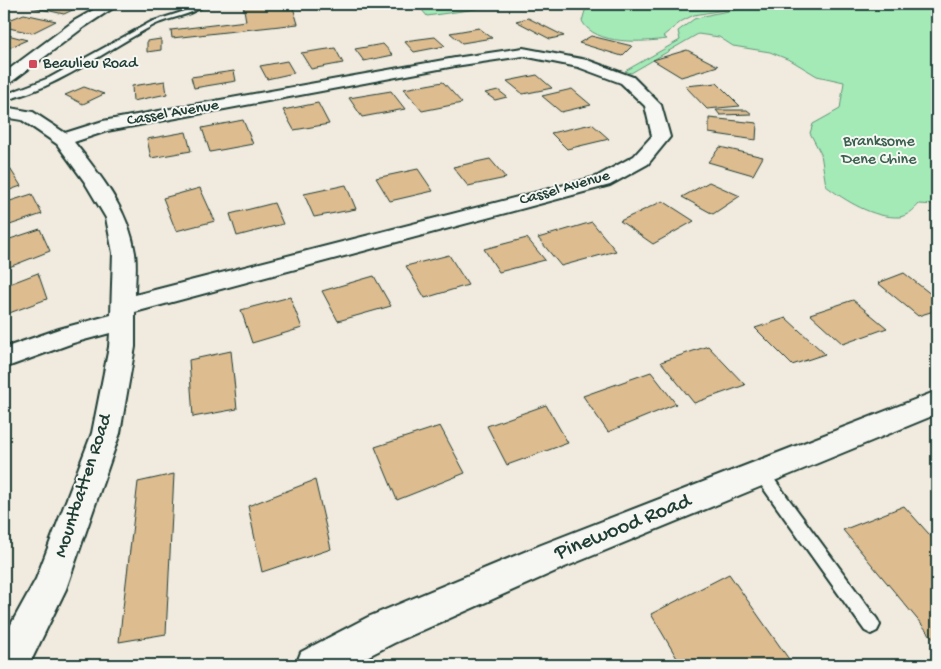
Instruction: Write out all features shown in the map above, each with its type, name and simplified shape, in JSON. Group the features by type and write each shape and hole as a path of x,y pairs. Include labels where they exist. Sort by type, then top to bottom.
{"street":[{"path":"4,80 80,24 113,4"},
{"name":"Cassel Avenue","path":"63,140 103,126 455,62 523,52 582,63 627,80 653,105 661,137 641,160 603,181 123,314"},
{"name":"Mountbatten Road","path":"4,112 27,116 63,140 93,180 116,218 124,253 122,347 106,433 50,589 9,665"},
{"path":"4,358 123,314"},
{"name":"Pinewood Road","path":"314,665 381,630 553,556 937,402"}],"lane":[{"path":"4,98 52,80 153,23 184,13 203,4"},
{"path":"761,473 871,625"}],"green space":[{"path":"417,4 504,4 504,5 427,16"},
{"path":"587,4 759,4 694,15 682,21 663,36 667,39 633,41 609,38 598,35 588,29 582,21"},
{"name":"Branksome Dene Chine","path":"769,4 937,4 937,205 919,204 905,215 889,217 860,208 826,186 821,154 810,133 813,124 840,109 844,82 817,76 792,61 770,52 733,46 719,37 698,34 631,73 625,71 680,40 678,31 694,19"}],"building":[{"path":"41,4 83,5 64,14 32,7"},
{"path":"243,4 292,4 298,24 172,38 171,30 246,21"},
{"path":"24,14 56,21 32,33 4,27 4,22"},
{"path":"528,18 564,36 550,39 516,21"},
{"path":"479,28 492,38 462,43 450,33"},
{"path":"4,34 27,40 4,50"},
{"path":"591,36 632,46 622,56 579,43"},
{"path":"435,37 445,46 414,52 404,41"},
{"path":"161,39 161,50 147,52 147,41"},
{"path":"383,44 393,55 364,61 355,49"},
{"path":"335,48 343,63 311,69 301,53"},
{"path":"687,50 718,66 681,77 653,60"},
{"path":"287,61 294,73 267,79 260,66"},
{"path":"234,71 236,81 194,88 191,77"},
{"path":"537,75 552,88 523,94 507,81"},
{"path":"165,81 167,94 133,101 132,86"},
{"path":"443,82 462,103 422,111 404,89"},
{"path":"717,83 740,106 707,109 685,86"},
{"path":"84,87 104,94 83,104 65,95"},
{"path":"572,89 591,105 561,112 542,96"},
{"path":"498,90 507,97 495,100 485,93"},
{"path":"391,91 405,109 362,117 349,98"},
{"path":"318,103 329,124 294,130 283,110"},
{"path":"716,110 747,110 752,114 720,115"},
{"path":"709,118 757,123 756,140 709,133"},
{"path":"243,120 253,144 210,152 202,128"},
{"path":"592,124 609,139 567,149 551,133"},
{"path":"186,132 191,151 151,158 147,139"},
{"path":"720,147 763,157 753,175 708,162"},
{"path":"490,159 506,178 468,186 453,167"},
{"path":"9,167 21,186 4,192 4,168"},
{"path":"418,169 433,191 390,201 376,178"},
{"path":"709,182 740,196 713,214 682,197"},
{"path":"346,185 356,209 314,217 304,194"},
{"path":"200,188 215,221 176,231 163,198"},
{"path":"32,194 42,214 4,227 4,203"},
{"path":"663,201 694,221 653,244 620,221"},
{"path":"274,203 283,224 237,236 230,214"},
{"path":"592,222 616,251 561,266 538,238"},
{"path":"40,229 50,251 4,269 4,241"},
{"path":"527,238 545,260 499,272 484,249"},
{"path":"449,255 468,285 425,298 406,266"},
{"path":"38,273 47,299 4,315 4,286"},
{"path":"904,273 937,299 937,310 918,316 878,283"},
{"path":"374,276 391,306 338,321 322,291"},
{"path":"290,297 302,328 252,343 241,310"},
{"path":"853,300 887,328 843,344 810,314"},
{"path":"786,318 825,354 792,365 755,328"},
{"path":"708,346 745,385 694,403 661,362"},
{"path":"231,351 237,409 193,417 189,360"},
{"path":"651,372 676,404 608,432 583,396"},
{"path":"546,405 568,443 507,465 487,426"},
{"path":"440,426 465,473 397,500 375,447"},
{"path":"174,474 166,634 119,642 138,482"},
{"path":"315,480 331,549 262,572 248,506"},
{"path":"904,506 937,543 937,643 843,530"},
{"path":"729,574 793,665 681,665 651,614"}],"place":[{"name":"Beaulieu Road","path":"33,64"}]}
